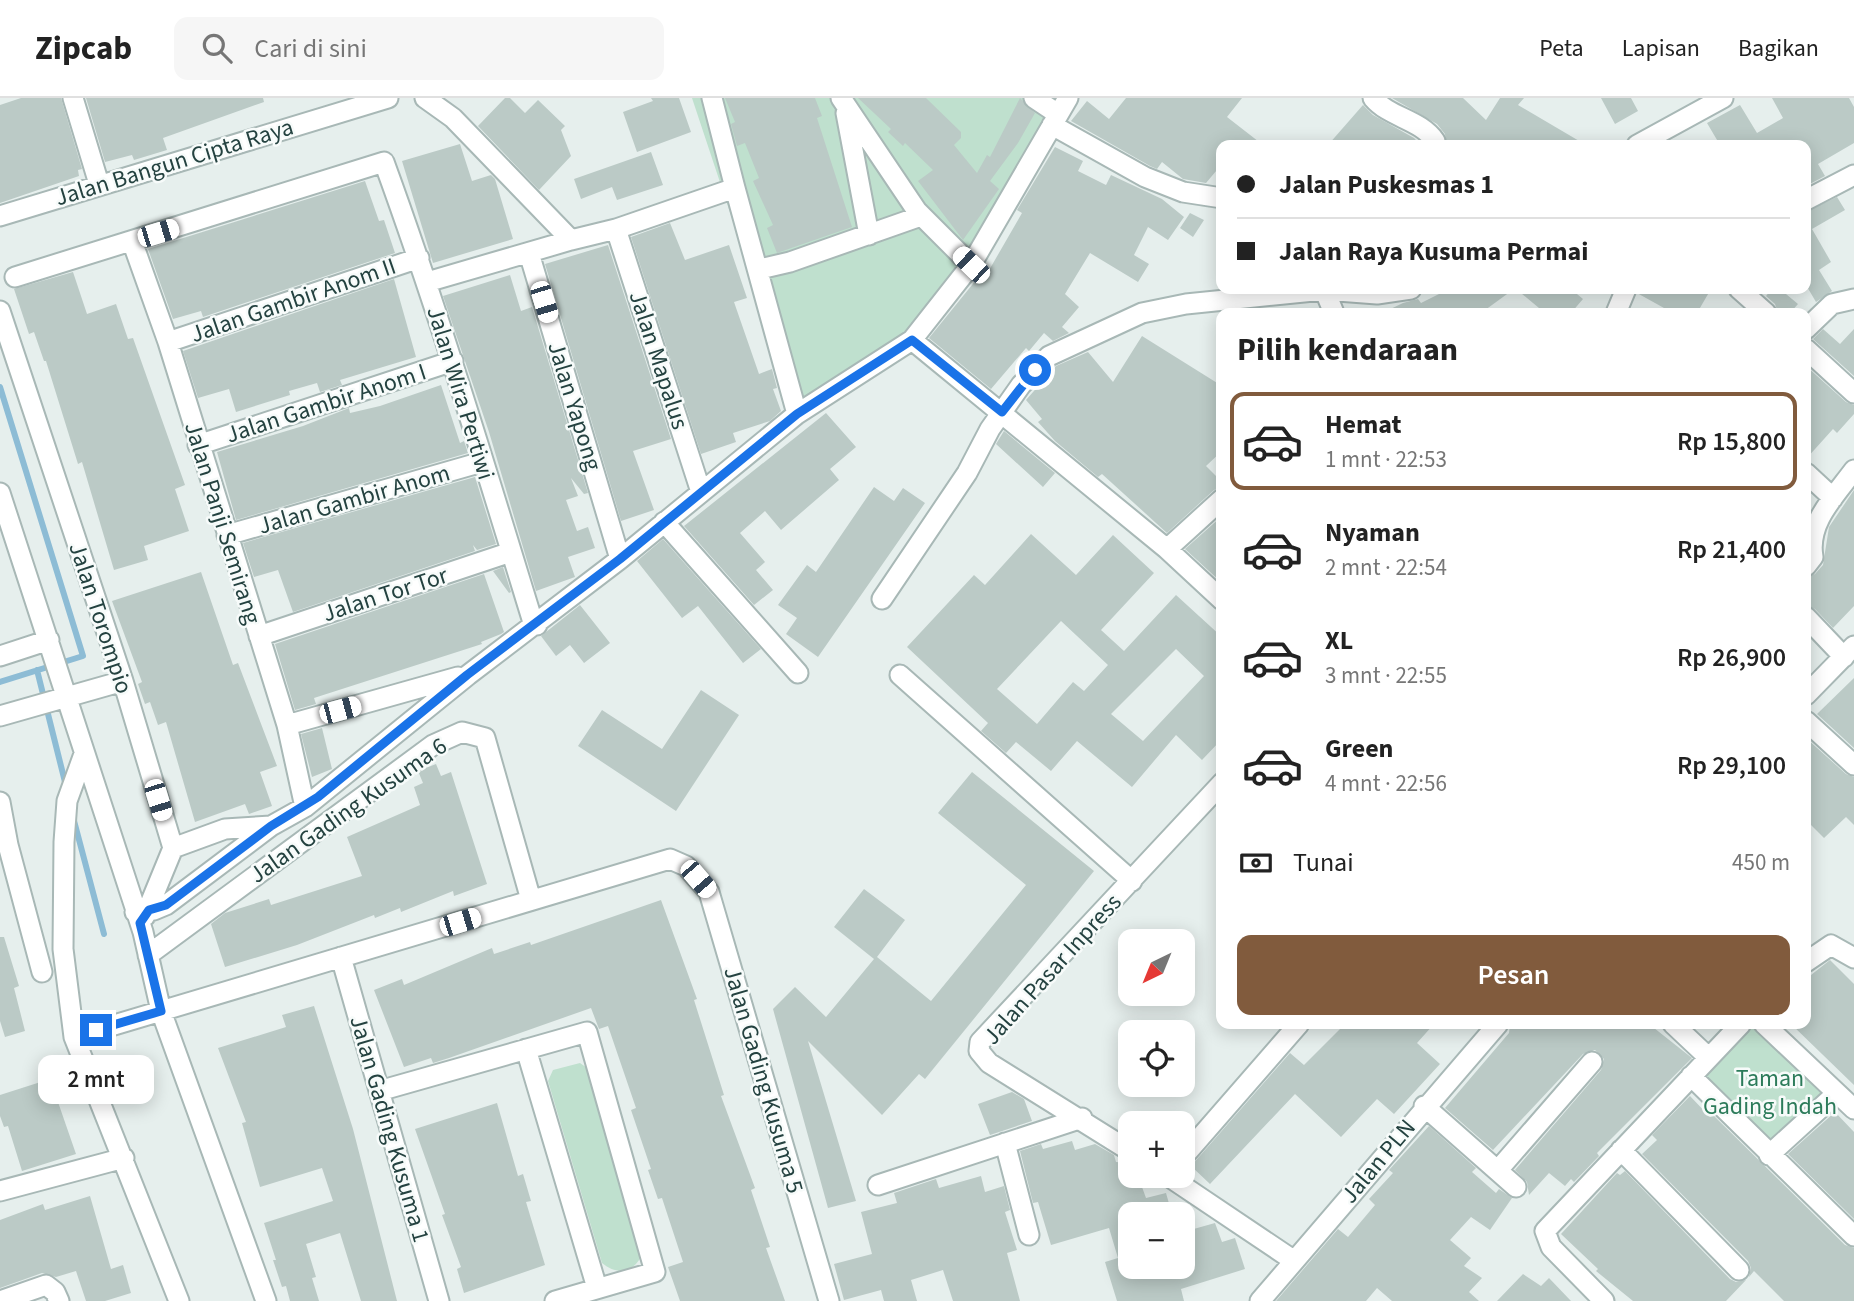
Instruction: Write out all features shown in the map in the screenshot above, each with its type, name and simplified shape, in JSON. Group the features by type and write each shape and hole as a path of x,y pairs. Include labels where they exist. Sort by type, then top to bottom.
{"street":[{"path":"73,98 99,184"},
{"name":"Jalan Bangun Cipta Raya","path":"0,216 388,98"},
{"path":"425,98 453,118 571,240"},
{"path":"712,98 797,414"},
{"path":"1034,98 1059,112 1145,177 1184,192 1216,197"},
{"path":"1373,98 1380,107 1428,131 1434,140"},
{"path":"1646,140 1723,98"},
{"path":"842,101 921,216 971,265"},
{"path":"842,101 869,235"},
{"path":"141,915 166,905 271,826 305,807 467,675 537,625 620,559 797,414 912,340 971,265 1059,112"},
{"name":"Jalan Wira Pertiwi","path":"132,241 384,162 427,282 532,619 537,625"},
{"path":"1811,197 1854,175"},
{"path":"427,282 616,229 735,188"},
{"path":"760,269 921,216"},
{"name":"Jalan Mapalus","path":"616,229 701,492"},
{"path":"15,277 132,241"},
{"name":"Jalan Panji Semirang","path":"132,241 168,342 287,725 305,807"},
{"name":"Jalan Yapong","path":"529,253 620,559"},
{"name":"Jalan Gambir Anom II","path":"168,342 419,258"},
{"path":"882,599 967,473 1002,412 1021,385 1049,356 1142,313 1186,304 1278,294"},
{"path":"1744,294 1760,308"},
{"path":"1811,324 1832,304 1854,299"},
{"name":"Jalan Torompio","path":"0,311 123,681 173,848"},
{"path":"912,340 1002,412 1124,517 1167,549 1216,594"},
{"path":"1811,353 1854,393"},
{"name":"Jalan Gambir Anom I","path":"198,445 453,361"},
{"name":"Jalan Gambir Anom","path":"227,536 482,462"},
{"path":"1811,543 1813,528 1854,470"},
{"path":"1811,478 1833,498"},
{"path":"0,494 6,530 51,645 56,698 84,754 141,915 161,1011 266,1301"},
{"path":"1167,549 1216,504"},
{"path":"664,522 798,673"},
{"name":"Jalan Tor Tor","path":"259,636 512,552"},
{"path":"1811,621 1849,652 1811,690"},
{"path":"0,656 51,645"},
{"path":"287,725 467,675"},
{"path":"900,675 1132,881"},
{"path":"0,716 123,681"},
{"path":"1811,726 1854,765"},
{"name":"Jalan Gading Kusuma 6","path":"148,955 433,745 462,732 485,738 531,900"},
{"path":"84,754 67,801 63,948 74,1037 179,1301"},
{"name":"Jalan Pasar Inpress","path":"1118,1143 1082,1118 989,1063 979,1051 981,1042 1216,790"},
{"path":"0,802 4,846 42,972"},
{"path":"141,915 173,848 225,829 271,826"},
{"name":"Jalan Gading Kusuma 5","path":"531,900 670,859 687,866 709,891 829,1301"},
{"path":"74,1037 531,900"},
{"path":"1811,958 1825,946 1831,945 1848,954"},
{"name":"Jalan Gading Kusuma 1","path":"341,957 439,1301"},
{"path":"1195,1143 1295,1029"},
{"name":"Jalan PLN","path":"1260,1301 1494,1029"},
{"path":"1678,1029 1708,1057"},
{"path":"1604,1301 1546,1238 1545,1230 1736,1029"},
{"path":"1769,1029 1854,1110"},
{"path":"379,1091 587,1032 656,1272 555,1301"},
{"path":"526,1049 597,1288"},
{"path":"1497,1170 1592,1062"},
{"path":"1691,1076 1854,1236"},
{"path":"1769,1155 1837,1093"},
{"path":"1424,1107 1516,1187"},
{"path":"878,1185 1082,1118"},
{"path":"1005,1143 1029,1235"},
{"path":"1621,1150 1739,1270"},
{"path":"0,1191 124,1158"},
{"path":"1186,1188 1293,1261"},
{"path":"0,1301 46,1285 55,1292 59,1301"}],"green space":[{"path":"692,98 1027,98 1052,125 912,340 797,414"},
{"name":"Taman Gading Indah","path":"1749,1029 1759,1029 1827,1093 1769,1147 1701,1075"},
{"path":"580,1063 590,1070 643,1253 635,1265 625,1270 614,1270 602,1263 548,1081 553,1070"}],"building":[{"path":"21,98 61,98 82,169 78,170 79,176 0,203 0,105"},
{"path":"86,98 263,98 264,102 163,138 167,150 134,160 132,155 105,162"},
{"path":"505,98 510,98 525,113 538,100 565,126 561,130 571,156 539,190 478,126"},
{"path":"651,98 679,98 691,132 637,152 623,112 653,101"},
{"path":"725,98 815,98 822,116 817,118 852,227 777,253 767,228 773,225 753,181 759,178 745,143 737,146 731,124 735,122"},
{"path":"858,98 926,98 961,132 961,138 954,145 977,173 987,155 990,157 1020,98 1035,113 1018,143 990,181 999,189 963,240 918,181 933,170 905,143 903,146 888,132 891,129"},
{"path":"1126,98 1242,98 1227,117 1257,140 1216,140 1216,171 1206,183 1183,179 1162,162 1157,169 1150,166 1071,121 1087,101 1109,119"},
{"path":"1392,98 1463,98 1486,120 1500,98 1524,98 1518,105 1578,140 1446,140 1445,134 1437,124"},
{"path":"1601,98 1631,98 1638,111 1615,124"},
{"path":"1772,98 1849,98 1854,107 1854,143 1818,164 1825,176 1811,183 1811,140 1717,140 1707,123 1740,105 1757,133 1783,118"},
{"path":"1363,105 1373,115 1416,140 1332,140"},
{"path":"460,144 472,181 491,175 495,179 513,239 433,263 402,161"},
{"path":"1055,147 1083,161 1078,171 1106,185 1111,175 1162,199 1184,217 1168,240 1148,227 1134,255 1149,264 1138,282 1090,253 1065,294 1079,307 1062,327 1069,333 1053,341 1044,333 1029,351 1026,348 991,389 929,338 985,269 988,272 1022,213 1017,210"},
{"path":"651,152 663,185 617,200 612,187 581,199 574,179"},
{"path":"365,181 379,221 384,220 395,253 203,317 201,311 173,319 148,249"},
{"path":"1837,197 1845,210 1812,229 1831,262 1819,270 1832,291 1816,302 1811,294 1811,210"},
{"path":"1190,213 1204,220 1193,237 1180,228"},
{"path":"670,223 685,260 729,245 747,298 734,302 759,374 772,369 777,388 773,389 781,411 770,421 733,433 736,442 701,454 631,237"},
{"path":"608,245 671,439 633,451 654,510 621,521 545,264"},
{"path":"73,272 87,314 116,304 128,339 133,338 185,485 175,489 189,531 144,546 148,560 114,570 82,462 78,464 46,361 34,332 29,334 14,289"},
{"path":"510,275 521,311 532,307 588,493 584,494 571,478 578,496 566,500 577,531 588,527 595,548 568,557 575,577 536,591 489,432 443,296"},
{"path":"394,279 416,357 340,380 342,385 320,392 317,383 289,391 290,395 236,412 229,389 198,398 183,351"},
{"path":"1439,294 1507,294 1488,308 1392,308 1418,299 1421,303"},
{"path":"1522,294 1577,294 1583,299 1575,308 1539,308"},
{"path":"1639,294 1708,294 1700,308 1664,308"},
{"path":"1786,294 1798,304 1794,308 1776,308 1766,296"},
{"path":"1823,329 1840,344 1854,329 1854,376 1813,339"},
{"path":"1142,336 1216,382 1216,457 1206,466 1216,476 1216,489 1167,533 1102,474 1098,477 1055,441 1038,422 1042,419 1026,400 1056,366 1088,352 1113,382"},
{"path":"1811,370 1846,402 1854,405 1854,414 1837,433 1833,429 1811,453"},
{"path":"441,385 460,443 464,441 468,453 236,520 217,452 303,426 349,408 350,413 380,406"},
{"path":"826,413 856,447 830,469 839,480 781,530 765,511 740,533 765,562 756,570 773,590 754,605 684,526"},
{"path":"1004,431 1055,473 1043,487 996,444"},
{"path":"475,477 496,544 477,550 473,545 475,551 293,612 278,570 254,577 243,543"},
{"path":"874,487 894,501 903,488 925,503 818,657 786,634 797,618 778,605 807,565 816,572"},
{"path":"1854,490 1854,606 1833,628 1811,607 1811,576 1823,565 1829,527"},
{"path":"1216,521 1216,577 1185,549"},
{"path":"1031,534 1076,575 1113,535 1154,573 1101,630 1124,651 1176,595 1216,632 1216,745 1202,760 1176,735 1132,787 1077,741 1051,771 1016,742 1006,753 981,731 988,723 907,647 974,575 985,585","holes":["1061,621 1108,665 1084,691 1073,682 1037,724 997,689","1176,649 1204,676 1143,741 1111,714"]},
{"path":"663,539 761,649 743,663 698,606 682,618 637,561"},
{"path":"503,567 511,592 509,593 493,571"},
{"path":"201,572 233,665 238,663 277,766 260,772 272,806 249,814 245,804 195,822 166,722 158,725 150,702 145,704 138,684 142,682 112,601"},
{"path":"484,574 504,632 481,642 482,644 314,698 316,704 295,710 275,644"},
{"path":"580,605 610,643 584,663 570,645 556,656 541,636"},
{"path":"1854,678 1854,748 1817,714"},
{"path":"701,690 739,715 676,811 578,746 602,710 662,749"},
{"path":"322,728 332,769 312,777 301,734"},
{"path":"1811,742 1846,774 1854,777 1854,825 1846,817 1824,838 1811,825"},
{"path":"436,764 441,776 451,772 487,884 454,896 453,891 401,912 400,908 375,918 374,915 297,945 225,967 211,924 225,913 269,899 271,905 362,876 347,837 420,805 414,787 423,783 418,771"},
{"path":"972,772 1094,871 925,1079 919,1074 882,1115 808,1041 856,1201 828,1208 773,1009 795,987 826,1017 874,959 834,927 864,889 905,920 877,957 931,1001 1026,885 938,813"},
{"path":"661,900 697,999 694,1000 724,1095 721,1096 755,1188 751,1190 770,1247 766,1248 785,1301 680,1301 668,1267 683,1262 662,1198 658,1199 648,1170 651,1169 631,1110 636,1108 608,1026 599,1029 591,1008 449,1058 433,1063 431,1058 404,1067 374,990 402,979 404,985 492,948 494,954 530,942 531,945"},
{"path":"0,937 4,937 19,986 14,988 25,1031 5,1037 0,1021"},
{"path":"1830,960 1854,984 1854,1085 1796,1029 1811,1029 1811,975"},
{"path":"314,1006 353,1129 397,1301 361,1301 340,1233 306,1244 316,1277 312,1278 319,1301 290,1301 273,1260 276,1260 264,1223 333,1201 322,1168 260,1187 242,1123 246,1122 218,1048 286,1027 282,1015"},
{"path":"1340,1029 1430,1029 1417,1043 1440,1064 1394,1114 1377,1099 1341,1137 1295,1094 1210,1184 1195,1170 1195,1161 1290,1053 1304,1065"},
{"path":"1509,1029 1655,1029 1692,1058 1597,1153 1599,1156 1574,1182 1571,1179 1565,1186 1549,1173 1529,1195 1527,1182 1515,1170 1601,1070 1604,1059 1595,1050 1583,1054 1493,1150 1445,1108 1509,1033"},
{"path":"50,1079 76,1154 22,1171 8,1126 4,1127 0,1116 0,1095"},
{"path":"1012,1092 1024,1099 1032,1121 990,1135 978,1104"},
{"path":"1690,1096 1710,1117 1713,1115 1845,1245 1854,1248 1854,1301 1784,1301 1754,1271 1749,1277 1751,1268 1748,1261 1642,1154 1657,1140 1652,1135"},
{"path":"497,1103 518,1176 523,1174 531,1201 526,1202 545,1265 464,1293 457,1269 461,1267 415,1129"},
{"path":"1835,1112 1854,1132 1854,1219 1788,1154"},
{"path":"1429,1126 1476,1168 1472,1172 1496,1193 1499,1189 1512,1198 1490,1230 1471,1217 1450,1240 1471,1258 1464,1266 1482,1278 1469,1292 1479,1301 1392,1301 1377,1288 1366,1301 1276,1301 1338,1229 1348,1237 1375,1205 1369,1199 1393,1173 1389,1170"},
{"path":"1072,1141 1075,1150 1095,1144 1114,1155 1118,1162 1118,1188 1142,1188 1146,1198 1166,1193 1169,1202 1118,1202 1118,1258 1109,1228 1051,1245 1038,1202 1033,1203 1020,1151 1041,1144 1043,1149"},
{"path":"1625,1171 1730,1279 1736,1282 1746,1280 1726,1301 1633,1301 1596,1271 1598,1269 1561,1234 1617,1173 1620,1175"},
{"path":"981,1176 985,1192 1004,1186 1010,1210 1005,1212 1017,1250 1007,1253 1020,1301 953,1301 943,1270 911,1280 917,1301 884,1301 881,1290 844,1300 834,1264 872,1254 861,1212 897,1203 894,1193 936,1179 939,1188"},
{"path":"90,1196 111,1269 123,1265 131,1293 105,1301 86,1301 76,1271 56,1277 42,1273 0,1288 0,1220 43,1204 45,1210"},
{"path":"1215,1223 1222,1242 1235,1238 1245,1269 1181,1289 1184,1301 1117,1301 1105,1262 1118,1258 1118,1279 1195,1279 1195,1229"},
{"path":"1523,1274 1541,1286 1549,1278 1571,1301 1497,1301"}],"waterway":[{"path":"0,387 83,656 0,682"},
{"path":"37,670 66,786"},
{"path":"73,817 104,934"}],"route":[{"path":"96,1030 161,1011 140,923 149,910 166,905 271,826 305,807 467,675 537,625 620,559 797,414 912,340 1002,412 1035,370"}]}
